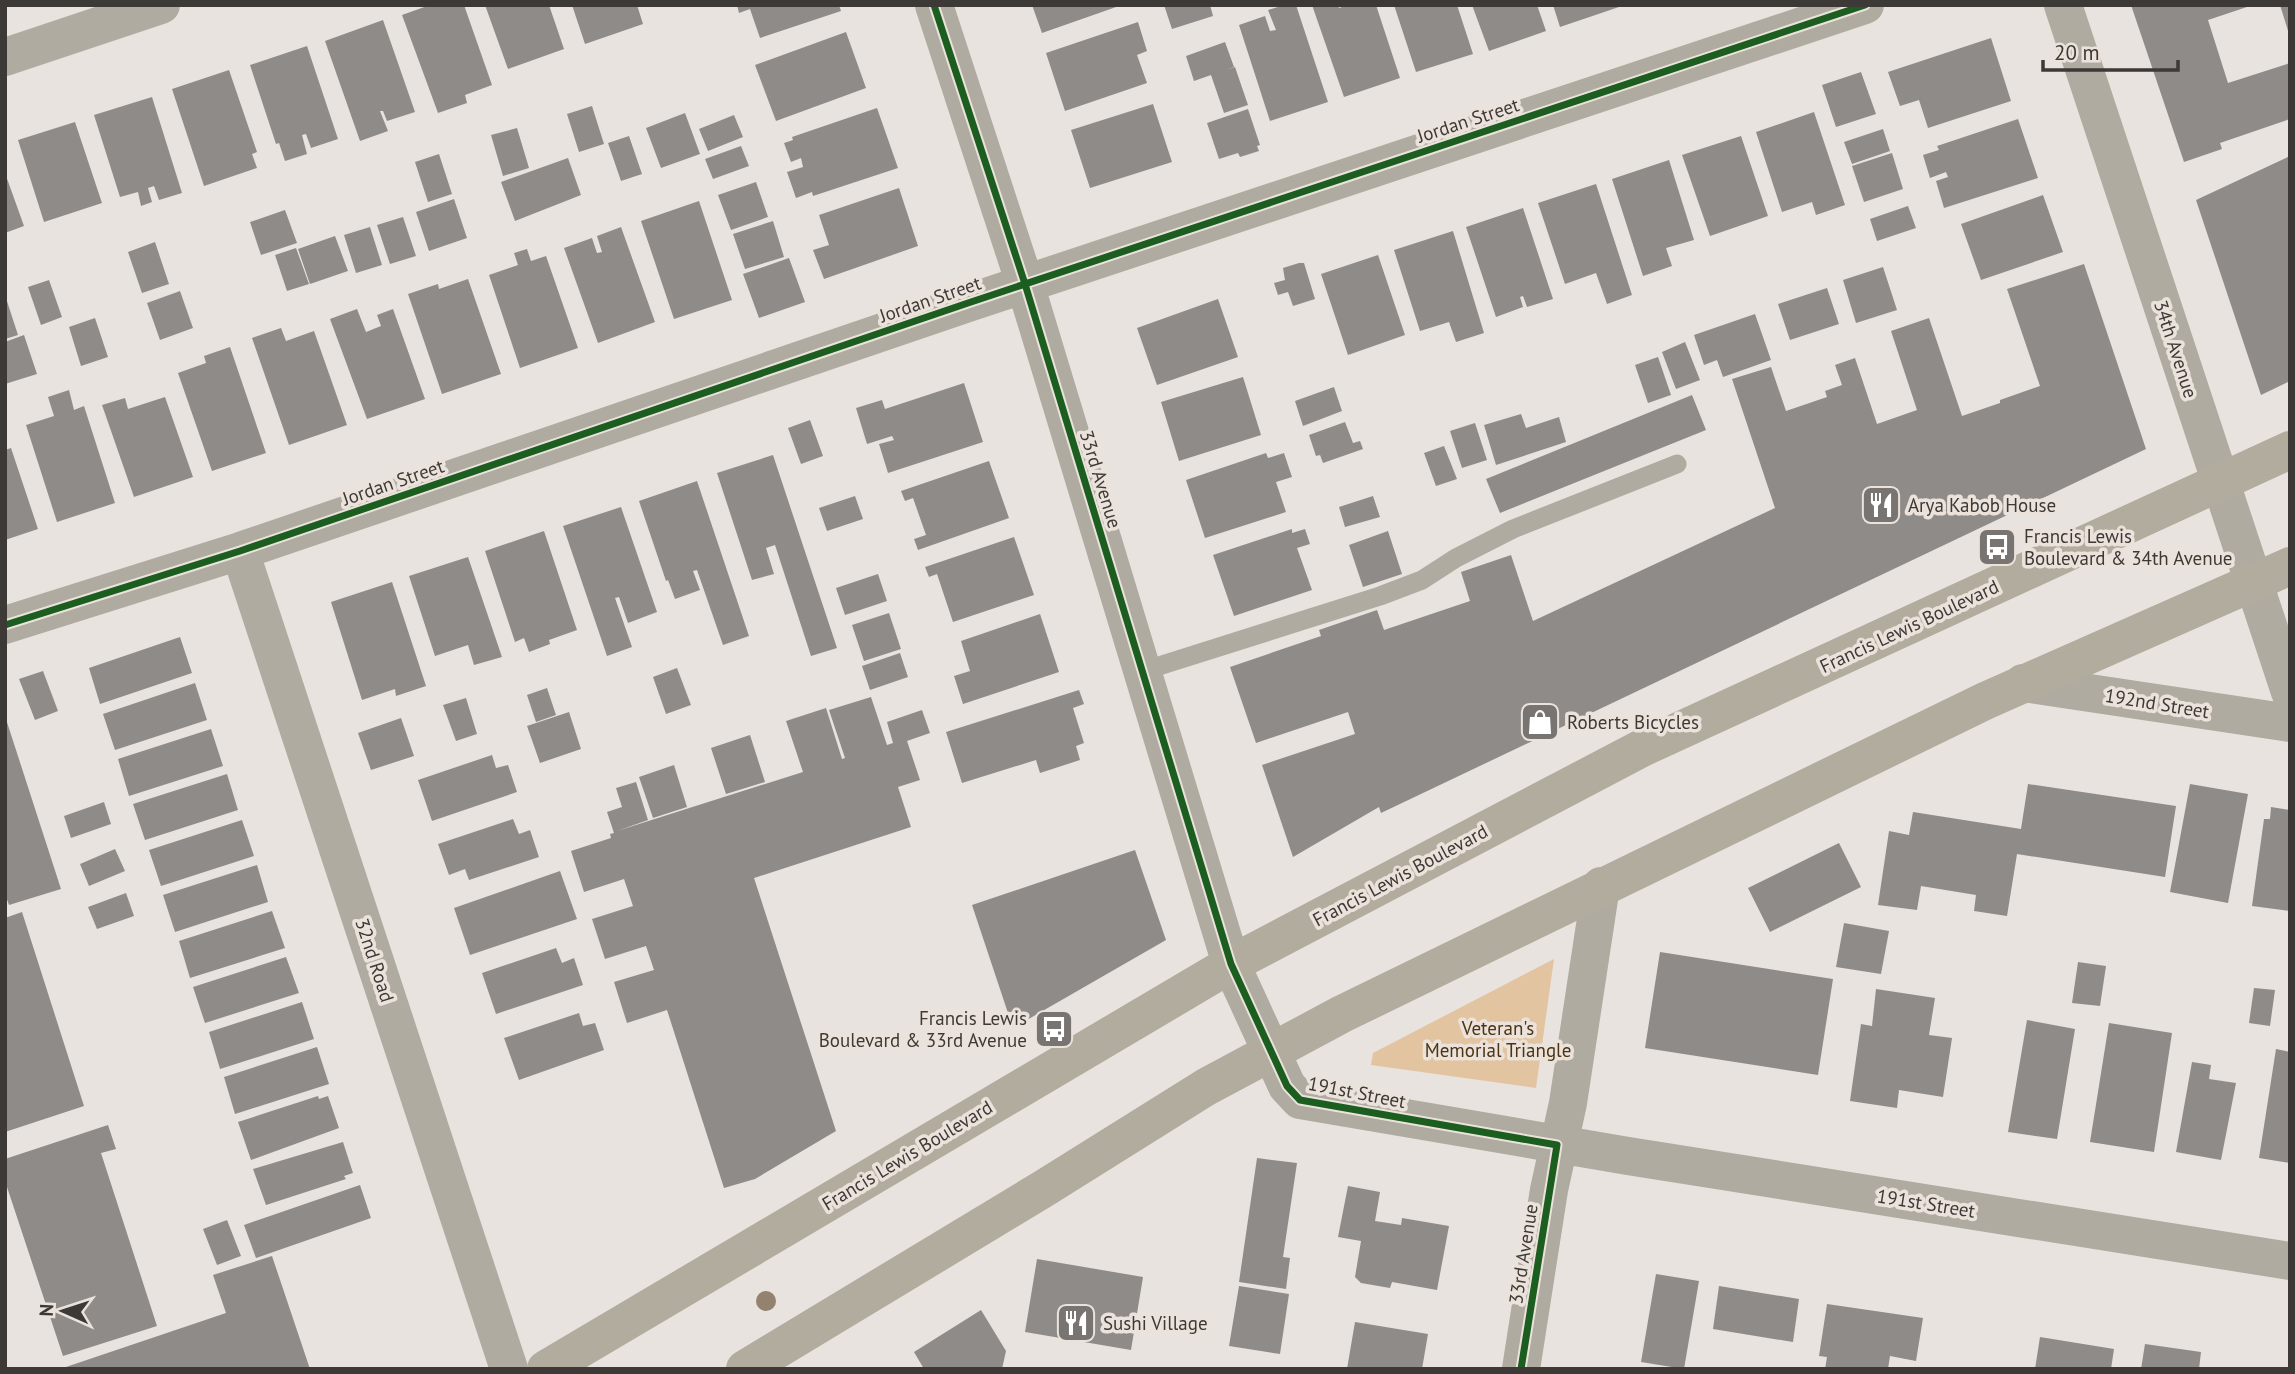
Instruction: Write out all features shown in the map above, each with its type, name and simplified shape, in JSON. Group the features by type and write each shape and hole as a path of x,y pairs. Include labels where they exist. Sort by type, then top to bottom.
{"main road":[{"name":"Francis Lewis Boulevard","path":"546,1369 1231,964 1644,747 2290,450"},
{"path":"745,1369 1206,1087 1342,1014 2024,683 2290,566"}],"street":[{"path":"5,57 162,5"},
{"name":"33rd Avenue","path":"934,5 1025,284 1231,964"},
{"name":"Jordan Street","path":"5,625 240,551 1025,284 1865,5"},
{"name":"34th Avenue","path":"2063,5 2290,692"},
{"name":"32nd Road","path":"240,551 509,1369"},
{"name":"192nd Street","path":"2024,683 2290,723"},
{"name":"33rd Avenue","path":"1521,1369 1558,1144 1568,1103 1601,886"},
{"name":"191st Street","path":"1231,964 1287,1086 1300,1100 2290,1261"}],"lane":[{"path":"1143,671 1411,584 1513,529 1677,464"}],"green space":[{"name":"Veteran's Memorial Triangle","path":"1554,959 1536,1088 1371,1065 1373,1053"}],"building":[{"path":"430,5 464,5 492,85 465,95 467,103 438,113 402,15"},
{"path":"485,5 549,5 564,49 508,69"},
{"path":"572,5 637,5 643,24 585,44"},
{"path":"737,5 839,5 841,11 760,38 750,9 739,13"},
{"path":"1032,5 1119,5 1119,6 1042,33"},
{"path":"1164,5 1210,5 1213,16 1172,29"},
{"path":"1284,5 1296,5 1328,102 1270,121 1239,25 1265,16 1270,31 1276,30 1268,10"},
{"path":"1312,5 1338,5 1339,8 1348,5 1376,5 1400,78 1344,97"},
{"path":"1394,5 1457,5 1473,54 1416,72"},
{"path":"1472,5 1537,5 1546,31 1489,51"},
{"path":"1553,5 1619,5 1619,7 1560,27"},
{"path":"2131,5 2253,5 2208,20 2228,83 2290,63 2290,119 2220,143 2222,149 2184,162"},
{"path":"2280,5 2290,5 2290,34 2289,34"},
{"path":"383,20 415,112 387,121 383,111 380,111 388,131 360,141 325,41"},
{"path":"1138,22 1147,51 1137,55 1147,83 1065,111 1046,53"},
{"path":"846,32 866,88 776,121 755,65"},
{"path":"1991,38 2011,101 1928,128 1919,100 1900,106 1888,72"},
{"path":"1225,42 1234,67 1226,70 1235,67 1248,105 1224,113 1211,75 1194,81 1186,56"},
{"path":"307,46 338,139 311,148 306,134 302,135 307,154 285,161 279,143 276,144 250,65"},
{"path":"229,70 257,152 252,154 257,168 204,186 172,89"},
{"path":"1861,72 1876,114 1836,127 1822,85"},
{"path":"152,97 182,193 159,200 154,186 148,188 152,202 141,206 138,192 120,197 94,115"},
{"path":"1153,104 1172,162 1090,188 1071,130"},
{"path":"592,106 604,144 579,152 567,114"},
{"path":"877,108 898,168 813,196 812,192 796,198 787,172 803,167 801,158 791,162 784,143 793,140 792,137"},
{"path":"1248,109 1260,145 1257,146 1259,151 1240,157 1238,153 1219,159 1207,123"},
{"path":"1814,112 1845,205 1816,215 1812,202 1782,212 1756,132"},
{"path":"685,113 700,154 661,168 646,128"},
{"path":"734,115 743,137 708,151 699,129"},
{"path":"2018,119 2038,178 1944,208 1936,181 1948,177 1946,172 1930,178 1923,155 1939,150 1937,146"},
{"path":"75,122 102,203 44,222 18,140"},
{"path":"517,128 529,168 503,176 491,135"},
{"path":"1883,129 1890,151 1852,164 1844,142"},
{"path":"629,136 642,174 621,181 608,143"},
{"path":"1741,136 1768,216 1710,236 1682,155"},
{"path":"741,146 749,166 713,179 705,159"},
{"path":"1892,153 1903,189 1864,202 1852,166"},
{"path":"439,154 452,194 428,202 415,162"},
{"path":"2290,156 2290,381 2261,395 2196,200"},
{"path":"568,158 581,195 515,221 501,182"},
{"path":"1669,160 1694,240 1666,248 1672,266 1643,276 1612,179"},
{"path":"5,173 24,226 5,233"},
{"path":"756,182 768,217 731,230 718,195"},
{"path":"1596,184 1632,295 1607,304 1596,273 1565,284 1538,203"},
{"path":"899,188 918,246 824,279 813,250 829,245 819,215"},
{"path":"2043,195 2063,252 1981,280 1961,224"},
{"path":"454,199 467,238 429,251 416,212"},
{"path":"699,201 732,300 674,319 641,221"},
{"path":"1908,206 1916,228 1877,241 1870,219"},
{"path":"1523,208 1553,299 1527,307 1523,296 1520,297 1523,307 1496,317 1466,227"},
{"path":"285,210 297,243 261,255 250,222"},
{"path":"403,217 416,256 390,264 377,225"},
{"path":"773,221 784,257 745,269 733,234"},
{"path":"370,227 382,265 356,273 344,235"},
{"path":"621,227 655,322 598,343 564,248 592,238 597,253 602,252 597,236"},
{"path":"1453,231 1484,333 1456,342 1449,322 1420,331 1394,250"},
{"path":"335,236 348,271 310,284 298,249"},
{"path":"155,242 169,284 142,293 128,252"},
{"path":"296,248 309,284 287,291 275,255"},
{"path":"527,249 531,261 546,256 578,348 520,368 489,275 518,265 514,253"},
{"path":"1378,255 1405,335 1348,355 1321,274"},
{"path":"789,258 805,302 759,318 743,274"},
{"path":"1304,263 1315,299 1293,306 1288,292 1278,295 1274,283 1285,280 1283,268"},
{"path":"2084,264 2146,449 1381,813 1379,807 1293,857 1262,765 1355,734 1348,712 1256,743 1230,667 1321,636 1319,630 1377,610 1384,630 1470,601 1461,572 1511,555 1533,621 1775,508 1732,379 1771,367 1786,411 1827,397 1825,391 1842,385 1835,365 1855,358 1877,424 1917,410 1891,331 1929,318 1962,416 2040,386 2007,289"},
{"path":"1883,267 1897,310 1856,323 1843,280"},
{"path":"468,279 501,374 442,394 408,294 438,284 439,289"},
{"path":"49,280 62,317 41,325 28,287"},
{"path":"1827,288 1839,324 1790,340 1778,304"},
{"path":"180,291 193,328 160,340 147,303"},
{"path":"5,295 18,335 5,339"},
{"path":"1218,299 1238,357 1157,385 1137,328"},
{"path":"357,309 366,332 381,326 377,315 393,309 425,399 367,419 330,319"},
{"path":"1755,314 1771,360 1723,377 1717,360 1704,365 1694,335"},
{"path":"95,318 108,357 81,366 69,327"},
{"path":"281,328 286,341 314,331 347,425 289,445 252,338"},
{"path":"24,335 37,374 5,384 5,342"},
{"path":"1685,342 1700,380 1676,389 1662,352"},
{"path":"230,347 266,453 212,471 178,373 206,363 204,356"},
{"path":"1658,357 1671,395 1648,403 1635,365"},
{"path":"1243,377 1261,435 1179,461 1161,402"},
{"path":"964,383 983,442 888,473 879,444 894,440 892,436 867,444 856,408 882,400 885,409"},
{"path":"1334,387 1342,411 1303,426 1295,401"},
{"path":"69,390 74,410 84,406 115,503 57,522 26,425 54,416 48,397"},
{"path":"1692,395 1706,430 1500,513 1486,479"},
{"path":"165,397 193,477 134,497 102,405 125,398 128,409"},
{"path":"1521,414 1526,428 1559,417 1566,442 1496,465 1484,425"},
{"path":"810,420 823,456 801,464 788,428"},
{"path":"1345,422 1353,443 1360,441 1363,449 1323,463 1320,455 1316,456 1309,435"},
{"path":"1475,423 1487,460 1462,468 1450,431"},
{"path":"1444,446 1457,479 1436,486 1424,453"},
{"path":"11,448 38,529 5,540 5,450"},
{"path":"1266,453 1268,458 1284,453 1292,477 1276,482 1286,512 1205,538 1186,480"},
{"path":"773,455 837,648 811,656 775,545 766,548 774,574 752,580 717,473"},
{"path":"989,461 1009,518 918,550 914,539 926,535 913,498 905,501 901,491"},
{"path":"697,481 749,636 723,645 697,570 693,571 700,590 675,599 668,580 666,581 639,501"},
{"path":"855,496 863,519 827,531 819,508"},
{"path":"1373,496 1380,517 1345,527 1339,507"},
{"path":"621,507 657,612 628,623 619,597 615,598 632,647 607,656 563,526"},
{"path":"1292,529 1292,533 1305,529 1310,544 1297,548 1312,590 1234,616 1213,555"},
{"path":"544,531 577,630 549,640 550,644 529,652 524,638 515,642 485,551"},
{"path":"1388,531 1402,574 1363,587 1349,545"},
{"path":"1014,537 1034,595 953,622 937,574 929,577 925,567"},
{"path":"468,557 502,657 474,665 468,645 435,656 409,576"},
{"path":"878,574 887,601 845,615 836,588"},
{"path":"392,582 426,686 396,696 395,689 362,700 331,602"},
{"path":"889,613 901,649 864,661 852,625"},
{"path":"1040,614 1059,672 963,704 954,676 970,671 961,641"},
{"path":"180,637 192,673 100,704 89,668"},
{"path":"900,653 908,677 870,690 862,666"},
{"path":"677,668 691,705 666,714 653,677"},
{"path":"43,671 58,711 35,720 19,679"},
{"path":"195,683 207,720 115,750 103,714"},
{"path":"547,688 556,715 536,722 527,695"},
{"path":"1079,690 1084,704 1073,708 1084,743 1076,746 1080,760 1040,773 1036,760 962,783 946,732"},
{"path":"871,697 887,745 893,743 887,722 922,710 930,733 907,741 920,780 898,787 911,827 754,878 836,1131 755,1179 724,1188 667,1010 627,1023 614,982 654,970 646,946 605,959 592,919 633,906 624,879 584,892 571,851 611,838 610,834 614,833 607,812 622,807 616,788 636,782 648,820 617,831 803,772 786,721 826,708 842,759 845,758 829,710"},
{"path":"466,698 477,734 456,741 443,705"},
{"path":"569,712 581,749 540,763 527,726"},
{"path":"5,716 61,889 9,905 5,894"},
{"path":"401,718 414,756 371,770 358,733"},
{"path":"211,729 223,766 129,796 118,759"},
{"path":"750,735 765,782 726,794 711,748"},
{"path":"492,755 496,768 508,765 517,792 432,821 418,780"},
{"path":"674,765 687,807 653,818 639,777"},
{"path":"227,774 238,810 145,840 133,804"},
{"path":"2028,784 2176,806 2165,877 2017,854 2007,916 1974,911 1976,895 1921,886 1917,910 1878,905 1889,831 1909,835 1913,812 2021,829"},
{"path":"2190,784 2248,794 2228,903 2170,892"},
{"path":"104,802 111,824 71,838 64,816"},
{"path":"2271,807 2290,810 2290,911 2252,906 2264,819 2270,819"},
{"path":"513,819 519,834 530,830 539,857 469,880 465,869 449,875 438,844"},
{"path":"242,820 254,856 161,886 149,850"},
{"path":"1839,843 1861,887 1770,932 1748,888"},
{"path":"115,849 125,871 89,886 80,864"},
{"path":"1135,850 1166,940 1013,1028 972,905"},
{"path":"257,865 268,902 175,932 163,895"},
{"path":"560,871 577,919 470,955 454,908"},
{"path":"126,893 134,916 97,929 88,907"},
{"path":"272,911 285,948 190,978 179,941"},
{"path":"22,912 84,1106 5,1132 5,918"},
{"path":"1844,923 1889,931 1881,974 1836,967"},
{"path":"556,948 562,963 574,958 583,985 496,1014 482,973"},
{"path":"1660,952 1833,979 1818,1075 1645,1048"},
{"path":"286,957 299,993 205,1023 193,987"},
{"path":"2078,962 2106,966 2100,1006 2072,1003"},
{"path":"2254,988 2275,990 2270,1026 2249,1023"},
{"path":"1876,989 1935,998 1929,1035 1952,1038 1943,1097 1899,1090 1897,1108 1850,1101 1861,1024 1872,1026"},
{"path":"302,1002 314,1039 220,1069 209,1032"},
{"path":"579,1013 583,1026 595,1023 604,1050 519,1080 504,1038"},
{"path":"2027,1020 2075,1029 2057,1139 2008,1132"},
{"path":"2109,1023 2172,1033 2154,1152 2090,1142"},
{"path":"317,1047 329,1084 235,1114 224,1077"},
{"path":"2276,1049 2290,1052 2290,1163 2259,1158"},
{"path":"2192,1062 2211,1065 2209,1079 2236,1083 2221,1160 2176,1152"},
{"path":"318,1096 319,1099 328,1096 339,1128 251,1160 238,1122"},
{"path":"108,1125 116,1149 101,1153 157,1326 63,1356 5,1181 5,1159"},
{"path":"343,1142 353,1173 344,1176 346,1179 266,1205 253,1169"},
{"path":"1257,1158 1297,1163 1283,1257 1290,1258 1286,1289 1239,1282"},
{"path":"360,1185 371,1218 256,1258 244,1225"},
{"path":"1348,1186 1380,1192 1375,1221 1401,1225 1402,1218 1449,1226 1437,1290 1392,1282 1390,1288 1361,1283 1355,1277 1361,1241 1338,1237"},
{"path":"227,1220 241,1256 217,1265 203,1229"},
{"path":"272,1256 310,1369 60,1369 226,1313 213,1275"},
{"path":"1037,1259 1143,1277 1131,1350 1025,1332"},
{"path":"1656,1274 1699,1281 1684,1369 1641,1362"},
{"path":"1239,1286 1289,1294 1280,1354 1229,1346"},
{"path":"1719,1286 1799,1299 1793,1342 1713,1329"},
{"path":"1827,1304 1923,1318 1916,1361 1890,1356 1888,1369 1825,1369 1827,1357 1819,1356"},
{"path":"981,1310 1006,1351 1002,1369 924,1369 914,1352"},
{"path":"1355,1322 1428,1334 1422,1369 1347,1369"},
{"path":"2040,1337 2114,1349 2111,1369 2035,1369"},
{"path":"2145,1344 2201,1352 2199,1369 2141,1369"}],"cycle path":[{"path":"934,5 1025,284 1231,964 1287,1086 1300,1100 1557,1145 1521,1369"},
{"path":"5,625 240,551 968,303 1865,5"}],"place":[{"name":"Arya Kabob House","path":"1881,505"},
{"name":"Francis Lewis Boulevard & 34th Avenue","path":"1997,547"},
{"name":"Roberts Bicycles","path":"1540,722"},
{"name":"Francis Lewis Boulevard & 33rd Avenue","path":"1054,1029"},
{"name":"Sushi Village","path":"1076,1323"}]}
